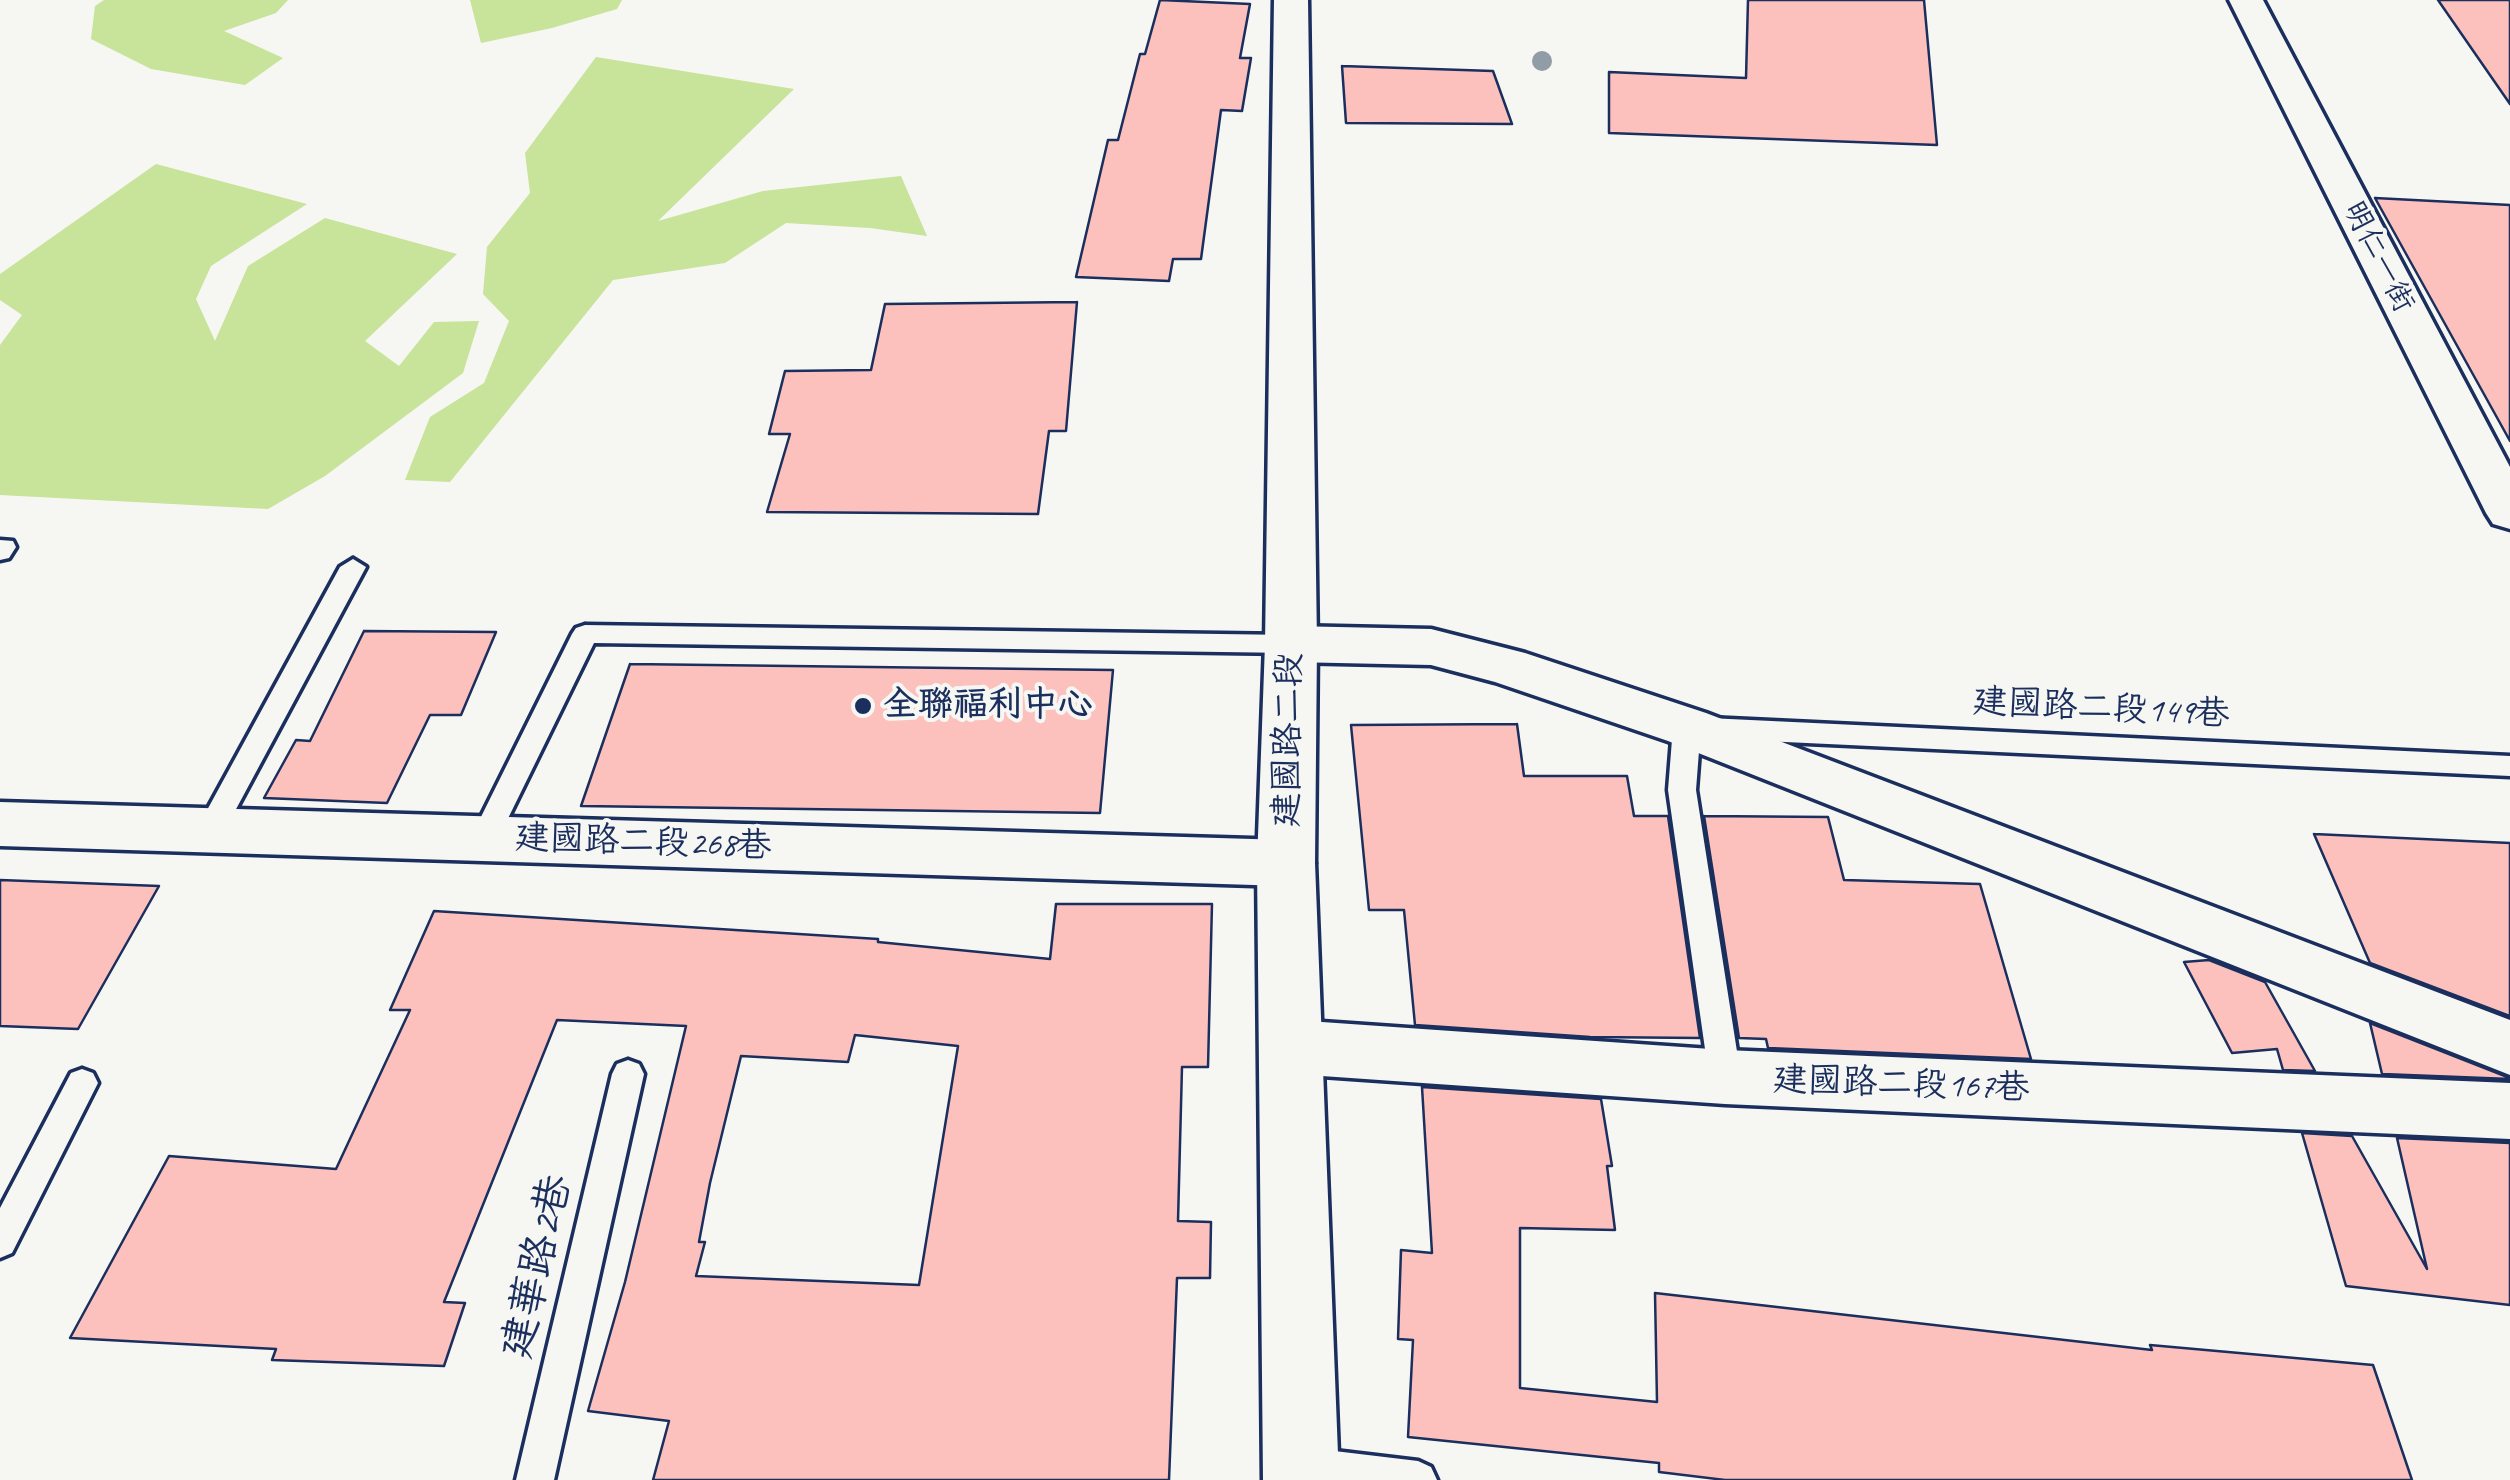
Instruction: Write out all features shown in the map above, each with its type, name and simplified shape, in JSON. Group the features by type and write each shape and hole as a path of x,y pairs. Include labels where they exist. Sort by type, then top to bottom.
{"street":[{"name":"建國路二段","path":"1291,0 1291,644 1286,863 1301,1473"},
{"name":"明仁一街","path":"2246,0 2510,514"},
{"path":"1291,644 1430,647 1506,666 1688,727 2510,1048"},
{"name":"建國路二段268巷","path":"0,824 1286,863"},
{"name":"建國路二段167巷","path":"1293,1047 1725,1077 2510,1110"}],"lane":[{"path":"210,830 353,567"},
{"path":"484,838 585,634 1291,644"},
{"path":"1688,727 1682,790 1725,1077"},
{"name":"建國路二段149巷","path":"1688,727 2510,766"},
{"name":"建華路2巷","path":"535,1480 628,1074"},
{"path":"0,1242 82,1083"},
{"path":"1301,1473 1418,1480"}],"green space":[{"path":"104,0 288,0 276,13 224,31 283,58 245,85 151,69 91,39 95,6"},
{"path":"470,0 622,0 617,9 481,43"},
{"path":"596,57 794,89 658,221 763,191 901,176 927,236 786,223 725,263 613,280 450,482 405,480 430,417 484,383 509,321 483,294 487,247 530,193 525,153"},
{"path":"156,164 307,204 211,266 196,299 215,341 248,266 325,218 457,254 365,341 399,366 434,322 479,321 463,373 325,476 268,509 0,495 0,345 22,315 0,300 0,274"}],"building":[{"path":"1160,0 1250,4 1240,58 1251,58 1242,111 1221,110 1201,259 1173,259 1169,281 1076,277 1108,140 1118,140 1140,54 1145,54"},
{"path":"1748,0 1924,0 1937,145 1609,133 1609,72 1746,78"},
{"path":"2438,0 2510,0 2510,104"},
{"path":"1342,66 1493,71 1512,124 1346,123"},
{"path":"2375,198 2510,205 2510,441"},
{"path":"1077,302 1066,431 1049,431 1038,514 767,512 790,434 769,434 785,371 871,370 885,304"},
{"path":"364,631 496,632 461,715 430,715 387,803 264,798 296,740 310,741"},
{"name":"全聯福利中心","path":"630,664 1113,670 1100,813 581,806"},
{"path":"1517,724 1524,776 1627,776 1634,816 1668,816 1700,1038 1590,1037 1415,1025 1404,910 1369,910 1351,725"},
{"path":"1704,816 1828,817 1844,880 1980,884 2031,1059 1768,1048 1766,1039 1739,1038"},
{"path":"2314,834 2510,843 2510,1016 2370,963"},
{"path":"0,880 159,886 78,1029 0,1026"},
{"path":"1056,904 1212,904 1208,1067 1182,1067 1178,1221 1211,1222 1210,1278 1177,1278 1169,1480 653,1480 669,1421 588,1411 625,1282 686,1026 557,1020 444,1302 465,1303 444,1366 272,1360 276,1349 70,1338 169,1156 336,1169 410,1010 390,1010 434,911 878,939 1050,959","holes":["855,1035 958,1046 919,1285 696,1276 705,1242 699,1242 710,1183 741,1056 848,1062"]},
{"path":"2209,960 2265,982 2315,1071 2283,1070 2277,1049 2232,1053 2184,962"},
{"path":"2370,1023 2510,1078 2510,1079 2382,1074"},
{"path":"1422,1087 1601,1099 1612,1166 1607,1166 1615,1230 1520,1228 1520,1388 1657,1402 1655,1293 2152,1350 2150,1345 2373,1365 2412,1480 1725,1480 1659,1472 1659,1463 1408,1437 1413,1340 1398,1339 1401,1250 1432,1253"},
{"path":"2302,1133 2352,1136 2427,1269 2397,1138 2510,1143 2510,1305 2346,1286"}],"place":[{"name":"全聯福利中心","path":"863,706"}]}
